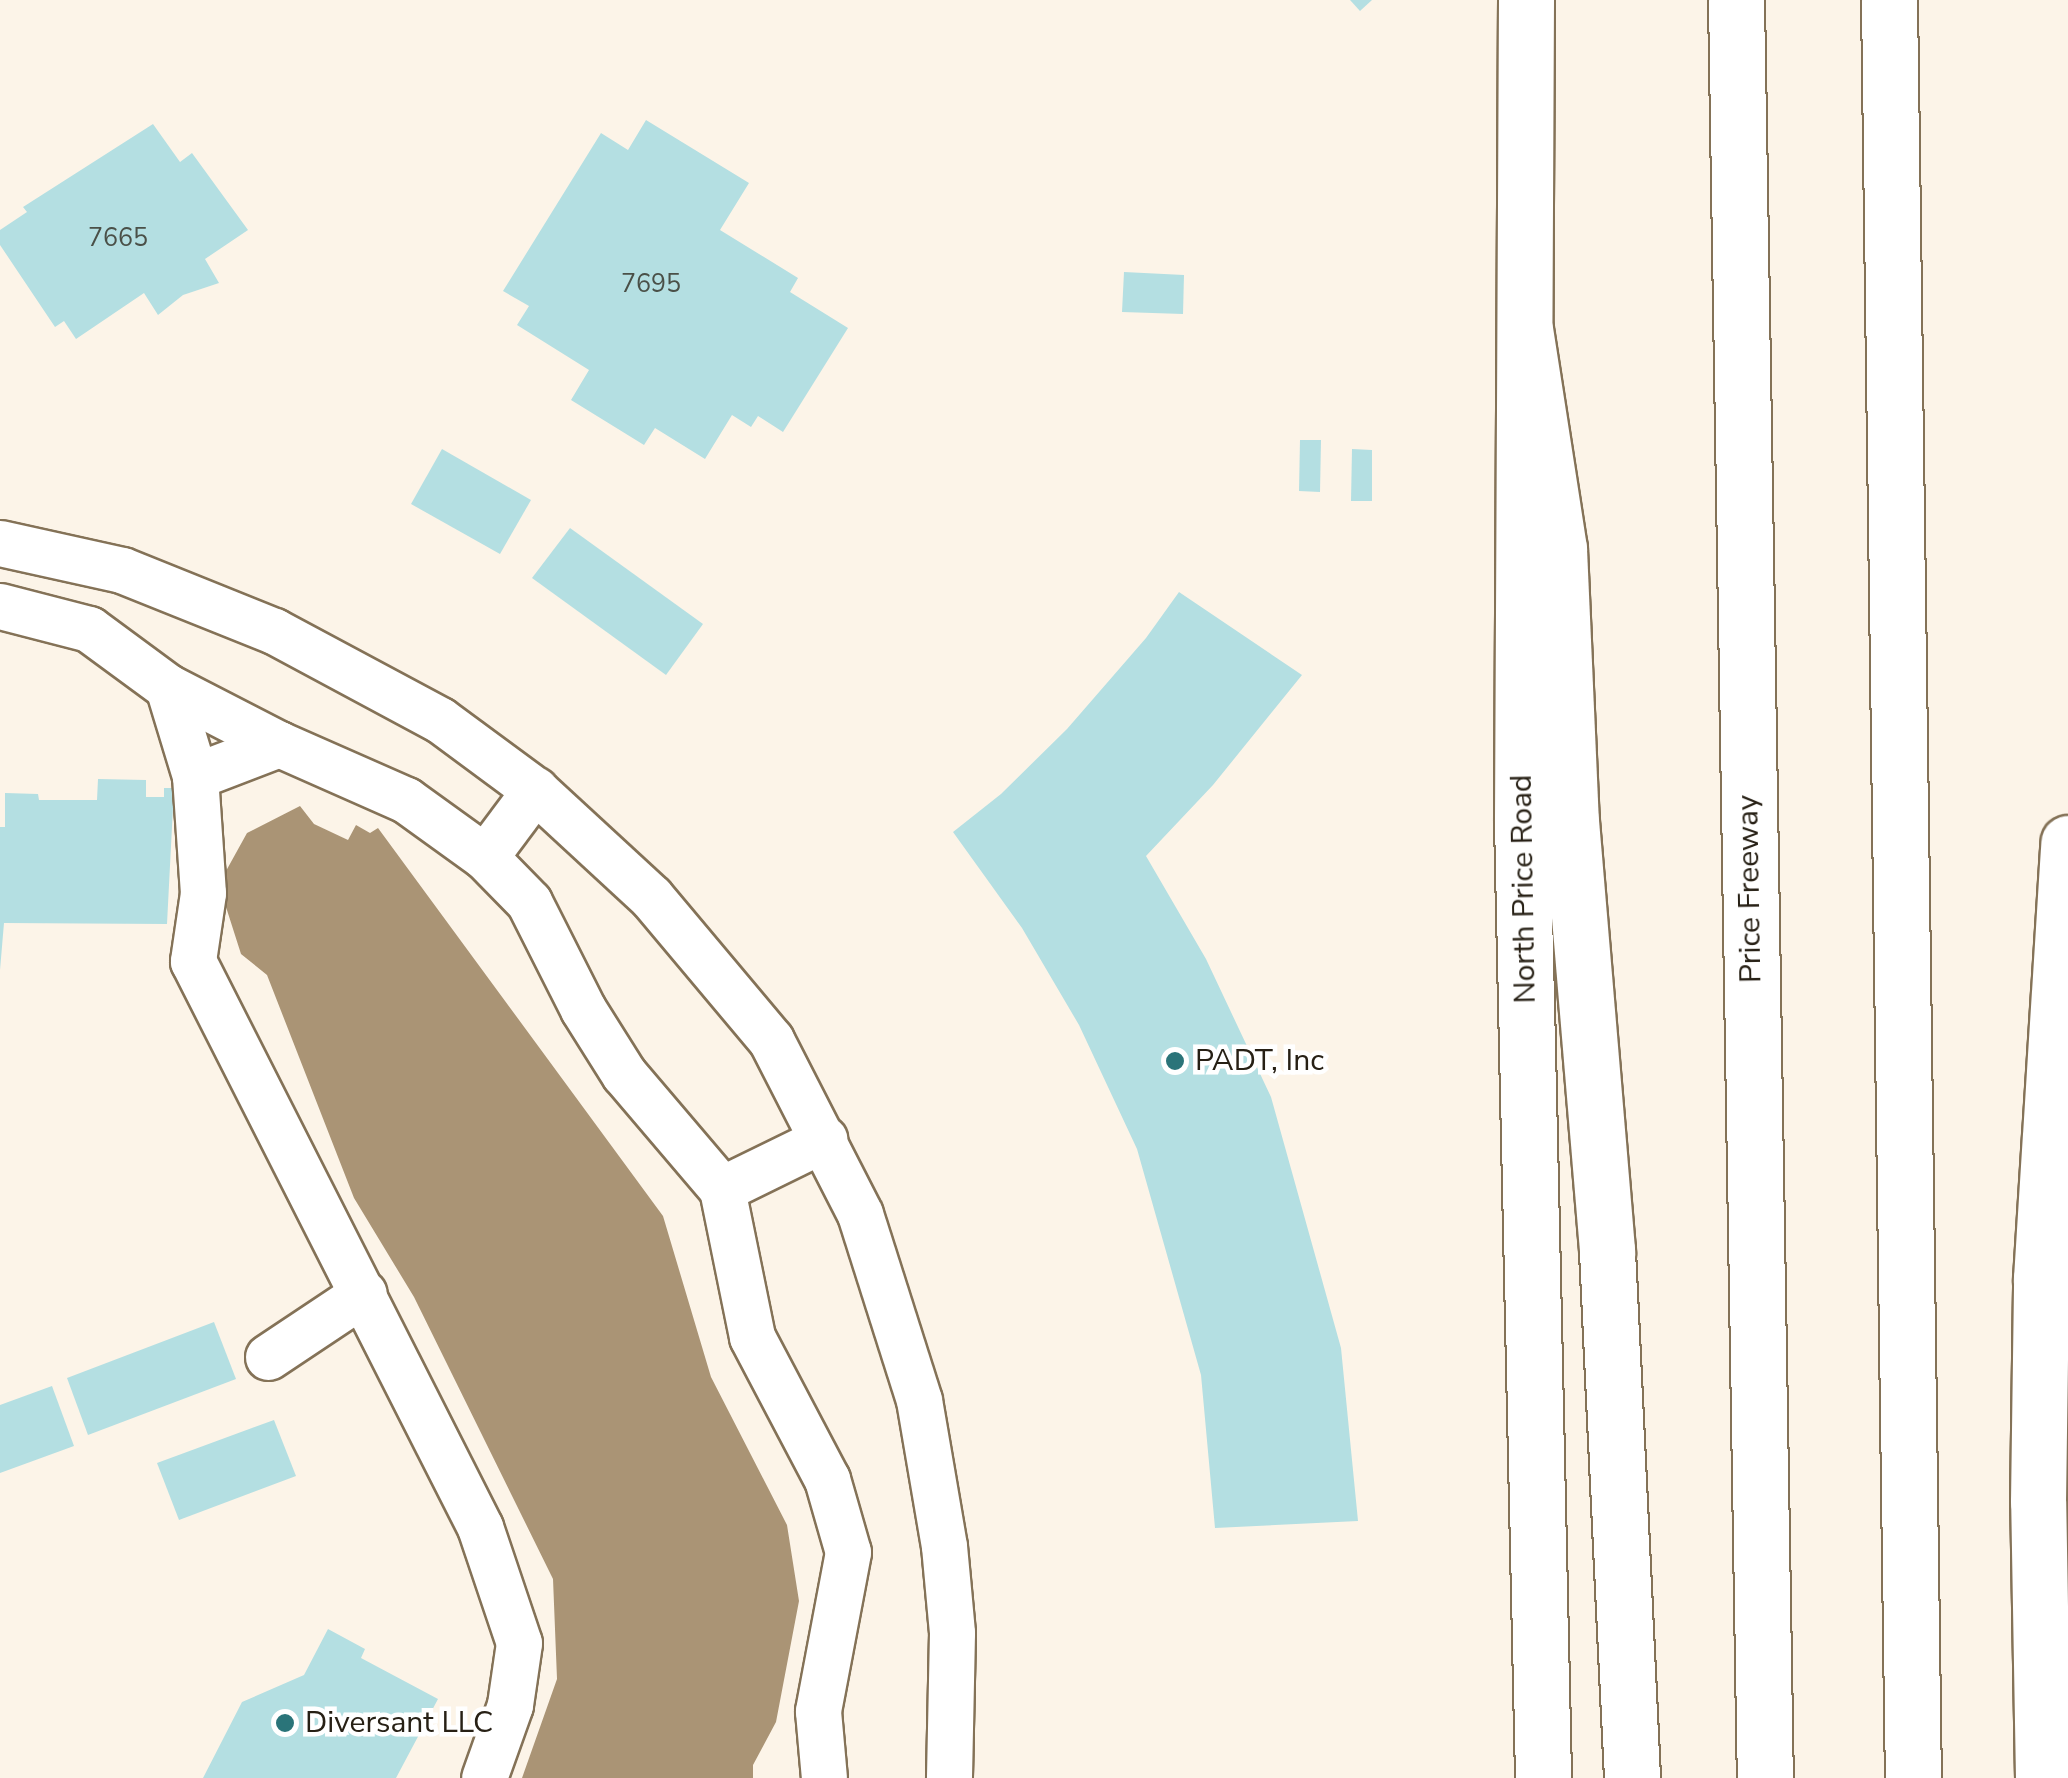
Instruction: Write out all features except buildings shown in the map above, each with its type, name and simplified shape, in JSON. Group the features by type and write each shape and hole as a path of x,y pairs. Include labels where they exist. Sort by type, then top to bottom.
{"main road":[{"name":"North Price Road","path":"1526,0 1522,822 1543,1778"},
{"name":"Price Freeway","path":"1736,0 1765,1778"},
{"path":"1889,0 1913,1778"},
{"path":"1526,329 1559,549 1570,821 1607,1251 1632,1778"},
{"path":"2043,1778 2038,1502 2042,1278 2068,842"}],"street":[{"path":"0,543 122,570 274,632 440,720 535,790 650,897 723,978 771,1040 860,1214 919,1400 944,1546 952,1634 949,1778"},
{"path":"0,606 89,630 168,687 278,744 406,800 485,857 529,902 583,1009 624,1074 722,1188 752,1337 826,1479 848,1552 818,1711 824,1778"},
{"path":"168,687 195,776 203,893 193,961 480,1527 518,1643 510,1705 484,1778"},
{"path":"195,776 278,744"},
{"path":"485,857 535,790"},
{"path":"722,1188 824,1140"},
{"path":"268,1357 364,1293"}],"shaded area":[{"path":"300,806 314,824 348,840 356,825 370,833 378,828 663,1216 711,1377 787,1525 799,1601 776,1722 753,1765 753,1778 522,1778 557,1679 553,1579 414,1297 354,1198 267,975 241,954 226,907 226,871 247,833"}],"place":[{"name":"PADT, Inc","path":"1175,1061"},
{"name":"Diversant LLC","path":"285,1723"}]}
